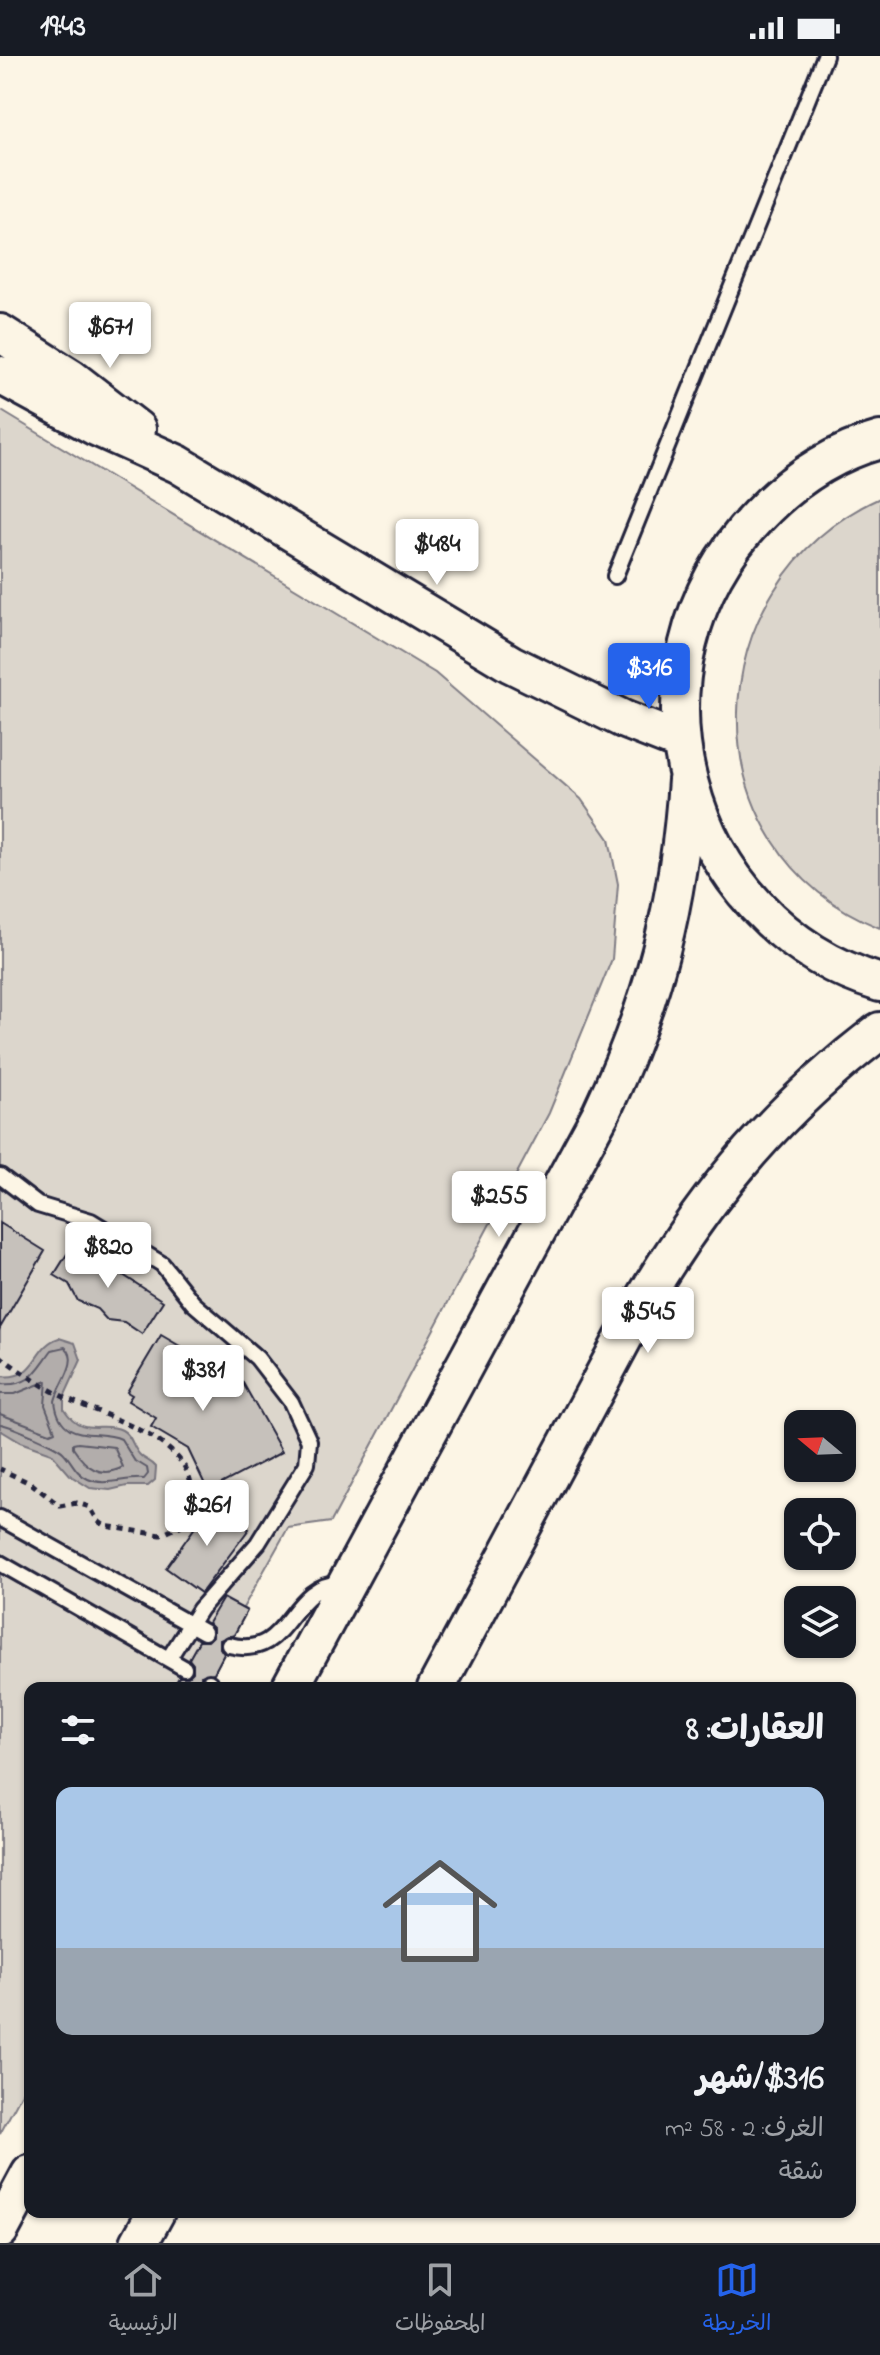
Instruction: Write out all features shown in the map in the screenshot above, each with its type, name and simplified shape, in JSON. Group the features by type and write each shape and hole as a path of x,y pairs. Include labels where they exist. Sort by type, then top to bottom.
{"street":[{"path":"0,333 83,387 178,464"},
{"path":"0,375 94,426 178,464 457,634 567,693 681,742"},
{"path":"880,440 834,458 801,478 772,501 745,529 723,560 691,629 679,704 687,780 699,817 716,852 737,884 763,914 792,939 824,960 880,983"},
{"path":"293,1682 623,1068 641,1023 669,927 684,829 687,780"},
{"path":"439,1682 677,1244 711,1195 750,1148 836,1064 880,1031"},
{"path":"0,2230 24,2185"},
{"path":"139,2243 153,2218"}],"lane":[{"path":"615,576 825,56"},
{"path":"0,1176 38,1205 91,1221 162,1264 193,1303 257,1358 291,1402 306,1433 310,1449 307,1464 247,1558 189,1625 169,1658"},
{"path":"0,1518 204,1632"},
{"path":"0,1563 184,1668"},
{"path":"229,1645 252,1648 264,1644 274,1637 304,1599 316,1589 347,1583"}],"path":[{"path":"0,1356 64,1397 171,1448 189,1480 189,1507 180,1526 161,1535 105,1526 87,1505 60,1506 32,1484 0,1469"}],"shaded area":[{"path":"0,410 435,673 581,799 609,839 618,884 612,959 549,1113 331,1522 288,1528 243,1608 247,1611 209,1682 24,1682 24,2089 0,2134"},
{"path":"880,498 880,928 817,891 772,840 746,780 738,715 748,650 775,590 819,537"}],"water":[{"path":"59,1338 75,1343 81,1360 64,1397 64,1409 78,1424 114,1427 126,1433 138,1453 156,1467 155,1480 148,1486 110,1490 90,1488 71,1476 51,1453 20,1442 0,1430 0,1376 21,1373 50,1342"}],"building":[{"path":"0,1223 45,1251 0,1328"},
{"path":"74,1243 163,1301 142,1334 124,1322 107,1320 97,1309 78,1301 69,1284 54,1275"},
{"path":"161,1335 243,1383 282,1452 208,1491 188,1449 151,1427 156,1418 128,1401 132,1395 127,1392"},
{"path":"213,1502 249,1529 201,1593 166,1568"},
{"path":"223,1598 247,1611 234,1635 220,1640 224,1654 214,1673 201,1676 201,1682 176,1682 179,1677 188,1677 193,1672 189,1659 199,1641 208,1641 213,1636 213,1628 208,1623"}]}
